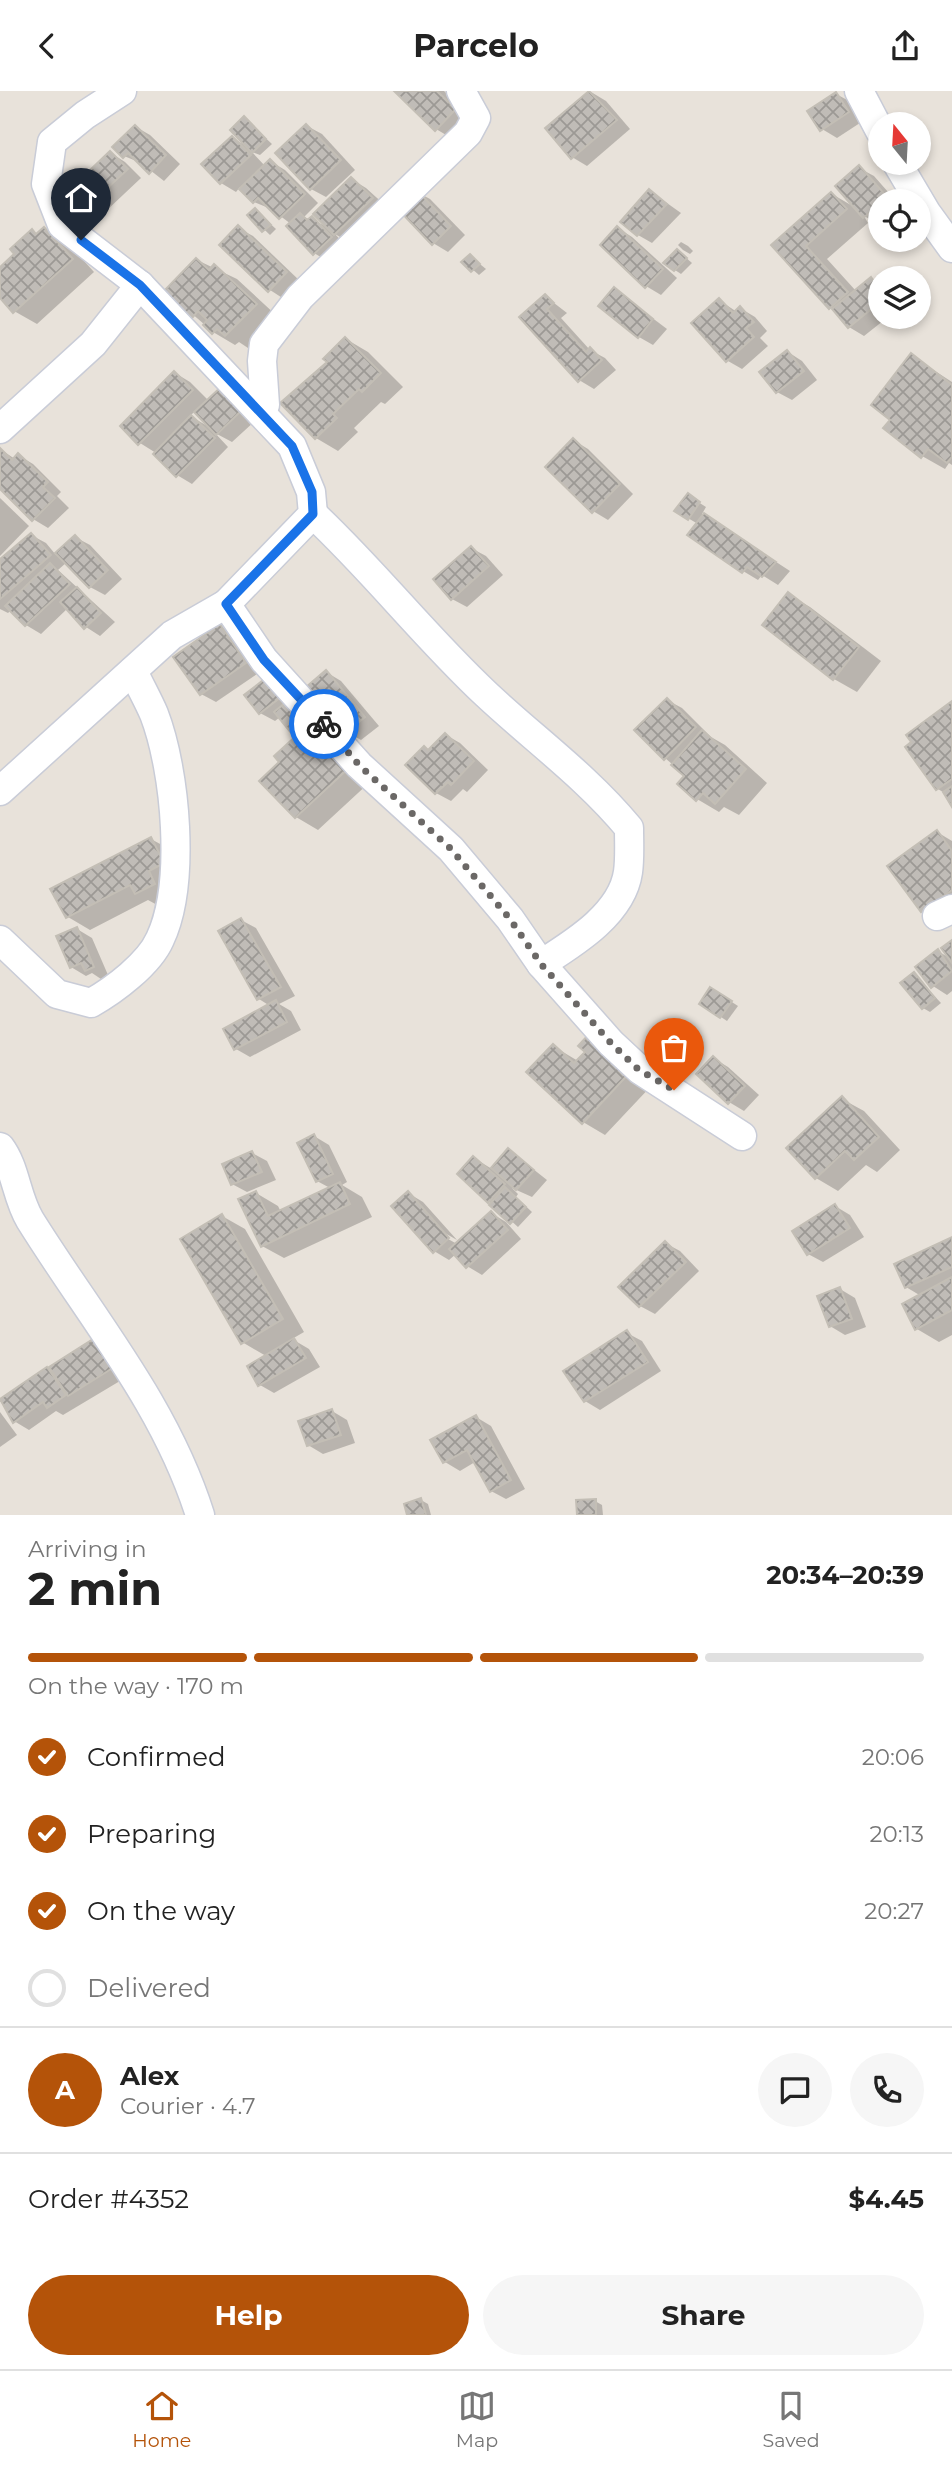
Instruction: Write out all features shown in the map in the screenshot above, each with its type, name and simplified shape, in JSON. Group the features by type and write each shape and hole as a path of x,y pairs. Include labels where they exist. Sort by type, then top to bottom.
{"street":[{"path":"122,91 85,115 52,142 46,184 62,225 140,285 292,446 312,492 313,514 344,543 484,693 604,797 629,828 628,874 609,911 584,937 541,964"},
{"path":"261,414 265,405 262,361 264,344 300,297 468,133 476,118 461,91"},
{"path":"859,91 870,112"},
{"path":"904,175 952,248"},
{"path":"0,429 93,344 140,285"},
{"path":"0,791 172,635 226,604 313,514"},
{"path":"226,604 264,660 359,765 451,849 510,919 541,964 639,1070 742,1136"},
{"path":"0,940 57,994 91,1003 119,987 160,941 174,898 174,807 155,716 133,671"},
{"path":"0,1147 29,1219 148,1397 186,1469 200,1515"}],"building":[{"path":"394,91 437,91 456,109 435,131"},
{"path":"589,91 617,120 571,159 545,128"},
{"path":"836,92 849,112 820,131 807,111"},
{"path":"244,116 266,139 252,153 230,130"},
{"path":"306,124 341,160 310,190 275,153"},
{"path":"135,125 166,155 149,174 128,153 123,158 112,147"},
{"path":"232,136 251,155 220,184 201,164"},
{"path":"110,151 128,169 90,204 85,198 77,205 66,193"},
{"path":"270,159 305,194 279,219 258,198 253,203 239,189"},
{"path":"859,165 880,189 868,189 868,214 863,218 835,186"},
{"path":"351,177 373,198 334,235 313,214"},
{"path":"415,188 451,226 432,245 396,207"},
{"path":"649,189 667,204 637,236 620,222"},
{"path":"831,192 847,209 806,246 848,292 829,309 771,245"},
{"path":"255,208 271,225 262,232 247,215"},
{"path":"300,213 307,220 312,216 332,237 313,255 286,226"},
{"path":"238,225 287,272 268,292 219,245"},
{"path":"617,226 663,269 645,288 600,245"},
{"path":"44,227 73,259 13,313 0,298 0,267 14,254 10,249 32,229 36,234"},
{"path":"677,249 687,258 674,271 663,263"},
{"path":"470,254 480,264 471,272 461,262"},
{"path":"196,258 209,270 214,264 257,304 225,336 217,329 212,334 203,325 207,320 198,311 192,318 164,291"},
{"path":"868,279 868,312 848,328 832,309"},
{"path":"614,287 653,319 638,338 598,306"},
{"path":"545,294 554,303 547,309 586,352 590,347 602,360 578,382 519,317"},
{"path":"719,298 733,313 740,306 754,322 746,328 754,337 726,362 691,323"},
{"path":"345,337 381,373 362,392 359,389 333,414 337,418 315,439 280,403 327,362 323,359"},
{"path":"787,350 804,371 776,393 759,372"},
{"path":"911,353 952,385 952,457 947,463 928,449 921,458 883,428 890,420 871,405"},
{"path":"174,371 193,390 138,445 120,426"},
{"path":"220,388 241,411 216,435 194,412"},
{"path":"191,415 215,438 176,477 153,454"},
{"path":"573,438 620,484 592,513 545,467"},
{"path":"0,448 12,460 18,453 48,482 43,487 55,498 32,521 0,489"},
{"path":"688,493 700,502 688,520 674,511"},
{"path":"704,513 776,562 762,577 747,567 742,573 687,535"},
{"path":"31,533 51,555 0,599 0,559"},
{"path":"75,535 108,570 89,588 55,553"},
{"path":"471,546 489,566 451,600 433,579"},
{"path":"50,563 70,584 25,626 5,606"},
{"path":"77,587 101,613 84,629 60,602"},
{"path":"788,592 859,647 833,680 762,625"},
{"path":"220,624 246,663 200,695 173,657"},
{"path":"326,670 365,717 345,733 306,687"},
{"path":"271,674 286,693 259,714 244,695"},
{"path":"295,695 313,717 292,734 274,712"},
{"path":"667,698 696,727 664,760 634,730"},
{"path":"952,701 952,779 936,790 905,747 911,742 906,735"},
{"path":"309,724 350,767 295,818 259,781 279,762 274,756"},
{"path":"702,730 746,769 715,804 703,793 696,801 677,784 684,776 671,765"},
{"path":"445,733 474,761 451,785 448,782 435,794 405,765 424,746 428,750"},
{"path":"952,786 952,807 943,792"},
{"path":"937,830 952,851 952,890 921,912 887,866"},
{"path":"151,837 164,863 149,871 155,884 135,894 130,885 66,918 50,889"},
{"path":"241,918 281,987 257,1000 218,931"},
{"path":"77,927 94,967 85,971 81,963 70,968 56,936"},
{"path":"952,940 952,963 941,948"},
{"path":"938,949 952,971 931,988 915,967"},
{"path":"914,972 935,998 922,1009 900,983"},
{"path":"710,987 732,1001 720,1018 699,1004"},
{"path":"276,1000 287,1022 234,1050 223,1029"},
{"path":"592,1031 633,1069 582,1124 526,1072 553,1044 574,1063 585,1052 578,1046"},
{"path":"713,1056 745,1086 728,1104 696,1074"},
{"path":"842,1096 879,1137 854,1160 845,1151 815,1179 786,1148"},
{"path":"314,1134 333,1174 316,1182 297,1143"},
{"path":"508,1148 534,1170 516,1190 491,1168"},
{"path":"252,1151 262,1172 231,1185 222,1164"},
{"path":"473,1156 505,1184 488,1203 457,1174"},
{"path":"340,1182 350,1204 261,1247 238,1199 256,1191 268,1216"},
{"path":"505,1187 526,1207 510,1224 489,1205"},
{"path":"408,1191 449,1238 433,1253 391,1206"},
{"path":"835,1204 850,1228 807,1255 792,1231"},
{"path":"491,1211 508,1230 466,1268 449,1249"},
{"path":"222,1214 283,1319 241,1344 180,1239"},
{"path":"952,1237 952,1267 905,1288 894,1264"},
{"path":"665,1241 686,1262 639,1307 618,1287"},
{"path":"952,1277 952,1310 915,1330 902,1304"},
{"path":"840,1287 852,1319 829,1327 817,1296"},
{"path":"627,1330 648,1362 584,1402 563,1371"},
{"path":"98,1336 116,1366 68,1396 49,1367"},
{"path":"294,1338 306,1358 258,1386 247,1366"},
{"path":"47,1367 66,1395 47,1408 43,1402 13,1423 0,1399"},
{"path":"332,1409 341,1435 307,1446 298,1421"},
{"path":"476,1415 511,1480 490,1492 467,1450 443,1463 430,1440"},
{"path":"421,1498 426,1515 407,1515 404,1504"},
{"path":"596,1499 596,1515 577,1515 576,1500"}],"way so far":[{"path":"324,724 359,765 451,849 510,919 541,964 584,1009 611,1043 639,1070 674,1090"}],"route":[{"path":"81,240 140,285 292,446 312,492 313,514 226,604 264,660 324,724"}]}
